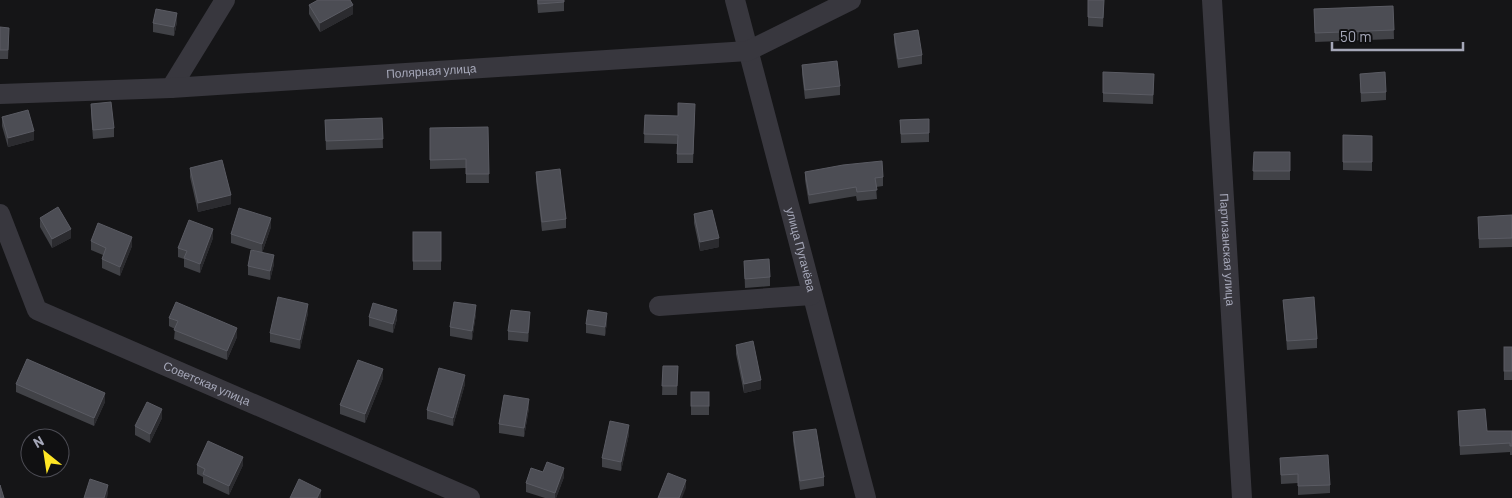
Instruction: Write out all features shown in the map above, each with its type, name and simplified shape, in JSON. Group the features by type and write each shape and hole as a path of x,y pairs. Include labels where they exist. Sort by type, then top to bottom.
{"street":[{"path":"171,88 225,0"},
{"name":"улица Пугачёва","path":"735,0 866,498"},
{"name":"Полярная улица","path":"0,94 171,88 748,51 851,0"},
{"name":"Партизанская улица","path":"1212,0 1242,498"},
{"name":"Советская улица","path":"0,214 37,310 470,498"},
{"path":"659,306 812,295"}],"building":[{"path":"318,0 350,0 353,5 320,23 309,5"},
{"path":"538,0 564,0 564,2 538,4"},
{"path":"1088,0 1104,0 1103,18 1088,17"},
{"path":"1393,6 1394,30 1315,33 1314,9"},
{"path":"156,9 177,13 174,27 153,23"},
{"path":"0,27 9,28 8,50 0,50"},
{"path":"918,30 922,55 898,59 894,34"},
{"path":"837,61 840,86 805,90 802,65"},
{"path":"1103,72 1154,74 1153,95 1103,93"},
{"path":"1385,72 1386,92 1361,93 1360,74"},
{"path":"111,102 114,128 93,130 91,104"},
{"path":"678,103 695,104 693,154 677,154 678,135 644,134 645,115 678,116"},
{"path":"28,110 34,131 8,138 2,117"},
{"path":"382,118 383,139 326,141 325,120"},
{"path":"929,119 929,133 901,134 900,120"},
{"path":"488,127 489,174 466,174 466,159 430,160 430,128"},
{"path":"1343,135 1372,136 1372,162 1343,162"},
{"path":"1254,152 1290,152 1290,171 1253,171"},
{"path":"222,160 231,195 198,203 190,168"},
{"path":"882,161 883,177 875,178 877,190 857,192 856,187 809,195 805,172 843,165"},
{"path":"560,169 566,219 542,222 536,172"},
{"path":"58,207 71,229 52,239 40,218"},
{"path":"239,208 271,218 262,244 231,234"},
{"path":"712,210 719,238 700,242 694,214"},
{"path":"1512,215 1512,238 1479,239 1478,217"},
{"path":"189,220 213,229 200,264 184,258 187,251 178,248"},
{"path":"98,223 132,237 120,267 102,259 106,248 91,241"},
{"path":"413,232 441,232 441,261 413,261"},
{"path":"251,250 274,255 270,271 248,266"},
{"path":"769,259 770,277 745,279 744,261"},
{"path":"278,297 308,304 300,340 270,333"},
{"path":"1314,297 1317,339 1287,341 1283,300"},
{"path":"176,302 237,328 227,351 174,330 178,321 169,318"},
{"path":"454,302 476,305 472,331 450,327"},
{"path":"373,303 397,310 393,324 369,317"},
{"path":"511,310 530,312 528,333 508,331"},
{"path":"588,310 607,313 605,327 586,324"},
{"path":"753,341 761,380 744,384 736,345"},
{"path":"1504,347 1512,347 1512,371 1504,371"},
{"path":"27,359 105,393 94,418 16,384"},
{"path":"358,360 383,369 365,414 340,405"},
{"path":"663,366 678,366 677,386 662,386"},
{"path":"439,368 465,375 453,418 427,410"},
{"path":"691,392 709,392 709,406 691,406"},
{"path":"504,395 529,399 524,428 499,424"},
{"path":"147,402 162,409 150,434 135,426"},
{"path":"1485,409 1487,431 1512,431 1512,446 1510,446 1510,443 1460,446 1458,411"},
{"path":"610,421 629,425 621,462 602,458"},
{"path":"816,429 824,477 800,481 793,432"},
{"path":"208,441 243,457 229,486 203,474 205,469 197,465"},
{"path":"1328,455 1330,485 1298,486 1298,474 1281,475 1280,458"},
{"path":"547,462 564,468 555,493 526,483 531,468 543,472"},
{"path":"668,473 686,480 679,498 658,498"},
{"path":"90,479 108,485 104,498 84,498"},
{"path":"299,479 321,490 317,498 290,498"},
{"path":"0,485 4,498 0,498"}]}
